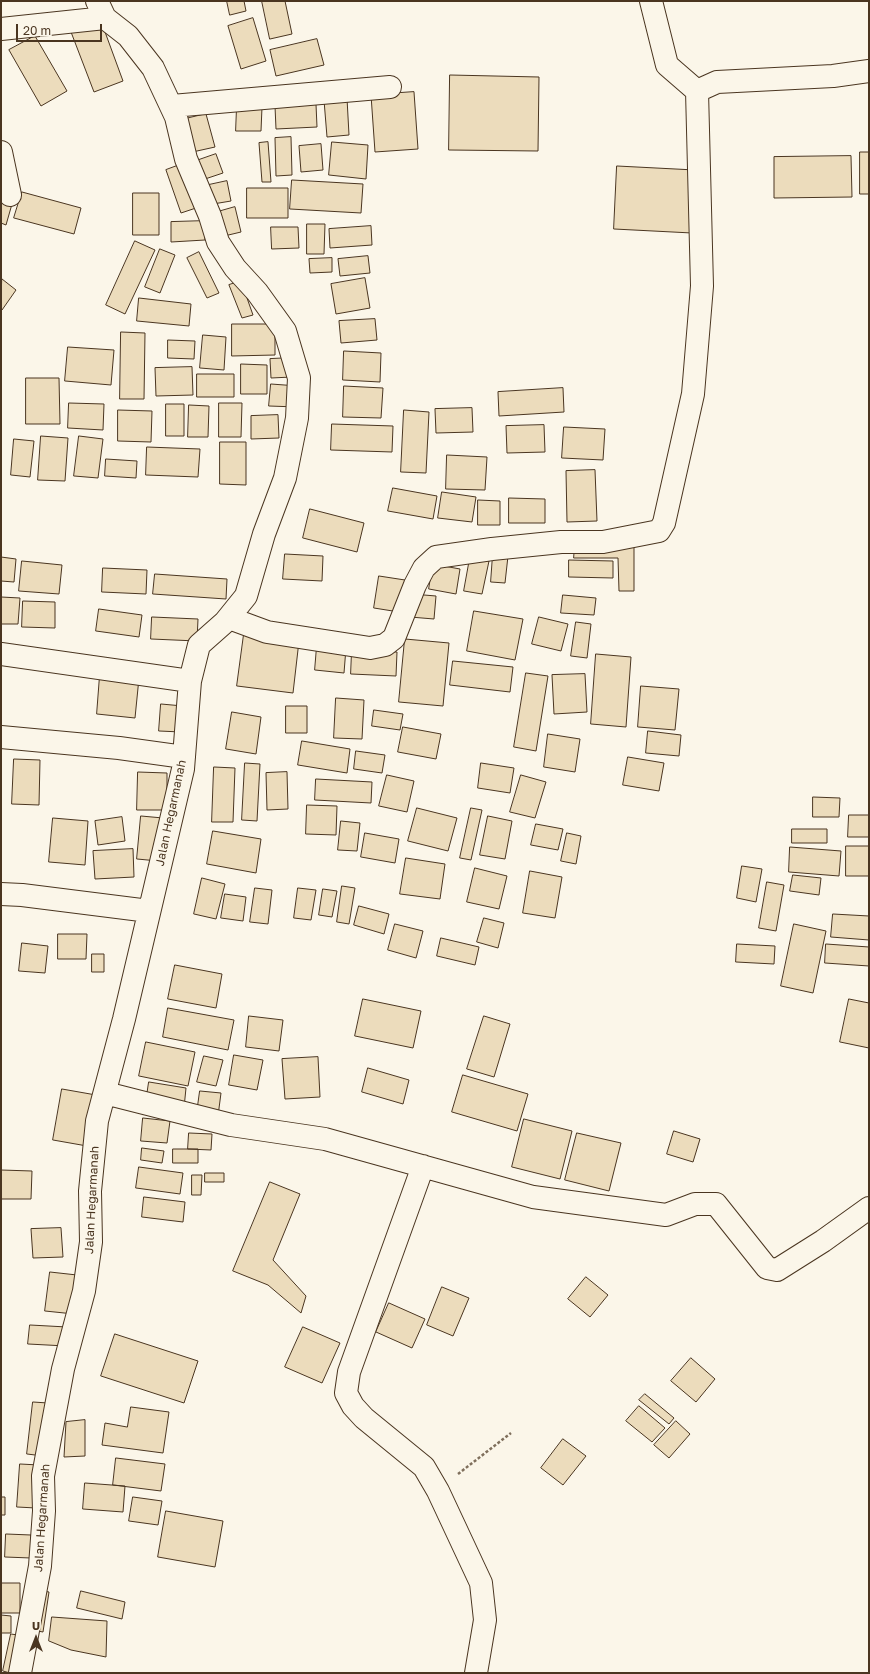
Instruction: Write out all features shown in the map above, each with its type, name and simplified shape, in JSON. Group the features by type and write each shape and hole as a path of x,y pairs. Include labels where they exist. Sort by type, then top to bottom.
{"street":[{"path":"229,618 267,632 370,648 385,645 394,638 415,585 424,568 436,557 492,549 561,542 603,542 659,531 664,523 694,386 702,286 697,91 667,65 651,1"},
{"path":"1,29 101,10"},
{"name":"Jalan Hegarmanah","path":"20,1673 40,1566 44,1511 43,1476 63,1369 84,1291 91,1242 90,1191 97,1121 106,1093 181,776 190,681 199,645 229,618 246,596 264,534 285,478 297,418 299,378 285,331 257,292 235,268 218,242 210,216 186,159 172,106 153,68 128,36 101,10"},
{"path":"697,91 717,82 833,76 869,71"},
{"path":"172,106 390,87"},
{"path":"1,152 10,195"},
{"path":"1,654 190,681"},
{"path":"1,737 119,748 184,757"},
{"path":"1,894 22,895 149,911"},
{"path":"106,1093 231,1125 325,1139 533,1197 601,1207 666,1214 695,1204 716,1204 767,1268 777,1270 817,1245 869,1208"},
{"path":"423,1166 349,1372 346,1393 353,1406 364,1418 424,1467 438,1492 481,1583 485,1620 476,1673"}],"path":[{"path":"438,1492 464,1469 511,1433"}],"building":[{"path":"227,1 244,1 246,11 230,15"},
{"path":"262,1 285,1 292,34 270,39"},
{"path":"253,18 266,61 241,69 228,26"},
{"path":"101,21 123,81 94,92 71,32"},
{"path":"35,36 67,91 41,106 9,50"},
{"path":"317,39 324,65 276,76 270,50"},
{"path":"450,75 539,77 538,151 449,150"},
{"path":"414,92 418,149 375,152 371,95"},
{"path":"347,98 349,135 327,137 324,100"},
{"path":"316,104 317,127 276,129 275,106"},
{"path":"237,106 262,107 261,131 236,131"},
{"path":"206,114 215,147 188,153 181,120"},
{"path":"291,137 292,175 276,176 275,138"},
{"path":"268,142 271,182 262,182 259,143"},
{"path":"332,142 368,145 366,179 329,175"},
{"path":"321,144 323,170 301,172 299,146"},
{"path":"860,152 869,152 869,194 860,194"},
{"path":"216,154 223,173 202,180 196,161"},
{"path":"851,156 852,197 774,198 774,157"},
{"path":"185,163 199,207 181,213 166,170"},
{"path":"617,166 695,170 692,233 614,229"},
{"path":"292,180 363,184 361,213 290,209"},
{"path":"227,181 231,201 207,205 204,186"},
{"path":"247,188 288,188 288,218 247,218"},
{"path":"22,192 81,208 74,234 14,218"},
{"path":"133,193 159,193 159,235 133,235"},
{"path":"1,200 12,204 6,225 1,223"},
{"path":"235,207 241,232 220,237 214,213"},
{"path":"205,221 205,240 171,242 171,222"},
{"path":"307,224 325,224 324,254 307,254"},
{"path":"371,226 372,245 330,248 329,229"},
{"path":"271,227 298,227 299,248 272,249"},
{"path":"135,241 155,250 125,314 106,305"},
{"path":"160,249 175,255 160,293 145,287"},
{"path":"199,252 219,293 207,298 187,258"},
{"path":"368,256 370,273 340,276 338,259"},
{"path":"332,258 332,272 310,273 309,259"},
{"path":"365,278 370,308 336,314 331,284"},
{"path":"2,279 16,290 2,310 1,309"},
{"path":"241,281 253,315 242,318 229,285"},
{"path":"139,298 191,304 189,326 137,321"},
{"path":"375,319 377,340 341,343 339,321"},
{"path":"232,324 275,324 275,355 232,356"},
{"path":"121,332 145,333 144,399 120,399"},
{"path":"203,335 226,337 224,370 200,368"},
{"path":"168,340 195,341 194,359 168,358"},
{"path":"68,347 114,350 111,385 65,381"},
{"path":"344,351 381,353 380,382 343,380"},
{"path":"291,358 292,377 271,378 270,359"},
{"path":"241,364 267,365 267,394 241,394"},
{"path":"192,367 193,395 156,396 155,368"},
{"path":"197,374 234,374 234,397 197,397"},
{"path":"26,378 59,378 60,424 26,424"},
{"path":"271,384 298,386 297,407 269,406"},
{"path":"344,386 383,388 381,418 343,417"},
{"path":"563,388 564,412 499,416 498,392"},
{"path":"69,403 104,404 103,430 68,428"},
{"path":"219,403 242,403 241,437 219,437"},
{"path":"166,404 184,404 184,436 166,436"},
{"path":"189,405 209,406 208,437 188,437"},
{"path":"472,408 473,432 436,433 435,409"},
{"path":"118,410 152,411 151,442 118,441"},
{"path":"404,410 429,412 426,473 401,472"},
{"path":"278,415 279,438 251,439 251,416"},
{"path":"332,424 393,426 392,452 331,450"},
{"path":"544,425 545,452 507,453 506,426"},
{"path":"564,427 605,429 603,460 562,458"},
{"path":"41,436 68,438 65,481 38,480"},
{"path":"79,436 103,439 98,478 74,476"},
{"path":"14,439 34,441 30,477 11,475"},
{"path":"220,442 246,442 246,485 220,484"},
{"path":"147,447 200,449 198,477 146,475"},
{"path":"447,455 487,457 485,490 446,489"},
{"path":"106,459 137,461 136,478 105,476"},
{"path":"595,470 597,521 567,522 566,471"},
{"path":"393,488 437,496 433,519 388,511"},
{"path":"442,492 476,497 472,522 438,518"},
{"path":"509,498 545,499 545,523 509,523"},
{"path":"478,500 500,501 500,525 478,525"},
{"path":"310,509 364,523 357,552 303,538"},
{"path":"575,546 634,546 634,591 619,591 618,558 574,558"},
{"path":"285,554 323,556 322,581 283,579"},
{"path":"493,554 508,556 505,583 491,582"},
{"path":"1,557 16,559 14,582 1,581"},
{"path":"470,558 489,561 482,594 464,591"},
{"path":"569,560 613,561 613,578 569,577"},
{"path":"22,561 62,565 59,594 19,591"},
{"path":"433,564 460,569 456,594 429,589"},
{"path":"103,568 147,570 146,594 102,592"},
{"path":"155,574 227,579 226,599 153,594"},
{"path":"379,576 405,580 399,612 374,608"},
{"path":"412,594 436,596 434,619 410,617"},
{"path":"563,595 596,598 594,615 561,613"},
{"path":"1,597 20,598 18,624 1,624"},
{"path":"23,601 55,602 55,628 22,627"},
{"path":"99,609 142,615 139,637 96,631"},
{"path":"474,611 523,619 515,660 467,651"},
{"path":"152,617 198,619 197,641 151,639"},
{"path":"539,617 568,624 561,651 532,644"},
{"path":"576,622 591,624 587,658 571,656"},
{"path":"244,634 299,641 293,693 237,686"},
{"path":"405,639 449,643 443,706 399,702"},
{"path":"317,646 346,648 344,673 315,670"},
{"path":"352,650 397,652 396,676 351,674"},
{"path":"596,654 631,657 626,727 591,724"},
{"path":"453,661 513,667 510,692 450,685"},
{"path":"526,673 548,676 536,751 514,747"},
{"path":"585,674 587,712 554,714 552,675"},
{"path":"100,675 139,678 135,718 97,714"},
{"path":"641,686 679,689 675,730 638,727"},
{"path":"336,698 364,700 362,739 334,738"},
{"path":"161,704 183,706 181,732 159,731"},
{"path":"286,706 307,706 307,733 286,733"},
{"path":"374,710 403,714 400,730 372,726"},
{"path":"232,712 261,717 256,754 226,749"},
{"path":"403,727 441,734 436,759 398,752"},
{"path":"648,731 681,735 679,756 646,753"},
{"path":"548,734 580,739 575,772 544,767"},
{"path":"302,741 350,749 347,773 298,765"},
{"path":"356,751 385,755 382,773 354,769"},
{"path":"628,757 664,763 659,791 623,785"},
{"path":"14,759 40,760 39,805 12,804"},
{"path":"245,763 260,764 257,821 242,820"},
{"path":"481,763 514,768 510,793 478,788"},
{"path":"214,767 235,768 233,822 212,822"},
{"path":"138,772 167,773 167,810 137,810"},
{"path":"287,772 288,809 267,810 266,773"},
{"path":"387,775 414,781 407,812 379,806"},
{"path":"521,775 546,782 535,818 510,812"},
{"path":"316,779 372,782 371,803 315,800"},
{"path":"813,797 840,798 839,817 813,817"},
{"path":"307,805 337,806 336,835 306,834"},
{"path":"417,808 457,818 448,851 408,841"},
{"path":"471,808 482,810 471,860 460,858"},
{"path":"849,815 869,815 869,837 848,837"},
{"path":"141,816 163,818 158,861 137,859"},
{"path":"488,816 512,821 505,859 480,855"},
{"path":"122,817 125,841 98,845 95,821"},
{"path":"53,818 88,821 85,865 49,862"},
{"path":"341,821 360,823 357,851 338,850"},
{"path":"536,824 563,829 558,850 531,845"},
{"path":"792,829 827,829 827,843 792,843"},
{"path":"213,831 261,839 256,873 207,864"},
{"path":"365,833 399,839 395,863 361,857"},
{"path":"567,833 581,836 576,864 561,861"},
{"path":"846,846 869,846 869,876 846,876"},
{"path":"790,847 841,851 839,876 789,872"},
{"path":"133,849 134,877 95,879 93,851"},
{"path":"406,858 445,864 440,899 400,894"},
{"path":"742,866 762,869 756,902 737,898"},
{"path":"475,868 507,876 499,909 467,902"},
{"path":"530,871 562,877 555,918 523,913"},
{"path":"793,875 821,878 819,895 790,891"},
{"path":"202,878 225,884 216,919 194,914"},
{"path":"767,882 784,885 776,931 759,928"},
{"path":"342,886 355,888 349,924 337,922"},
{"path":"255,888 272,890 268,924 250,922"},
{"path":"298,888 316,890 311,920 294,918"},
{"path":"323,889 337,891 332,917 319,915"},
{"path":"225,894 246,897 243,921 221,918"},
{"path":"359,906 389,914 384,934 354,925"},
{"path":"833,914 869,916 869,940 831,937"},
{"path":"484,918 504,923 498,948 477,942"},
{"path":"395,924 423,931 416,958 388,950"},
{"path":"794,924 826,931 813,993 781,986"},
{"path":"58,934 87,934 86,959 58,959"},
{"path":"441,938 479,947 475,965 437,956"},
{"path":"22,943 48,946 45,973 19,971"},
{"path":"737,944 775,946 774,964 736,962"},
{"path":"826,944 869,947 869,966 825,963"},
{"path":"92,954 104,954 104,972 92,972"},
{"path":"175,965 222,974 216,1008 168,999"},
{"path":"363,999 421,1011 413,1048 355,1036"},
{"path":"849,999 869,1003 869,1048 840,1042"},
{"path":"168,1008 234,1020 228,1050 163,1037"},
{"path":"249,1016 283,1020 279,1051 246,1047"},
{"path":"484,1016 510,1024 494,1077 467,1069"},
{"path":"146,1042 195,1052 188,1086 139,1076"},
{"path":"234,1055 263,1060 257,1090 229,1085"},
{"path":"204,1056 223,1060 216,1086 197,1082"},
{"path":"318,1057 320,1097 285,1099 282,1059"},
{"path":"368,1068 409,1080 403,1104 362,1092"},
{"path":"463,1075 528,1094 517,1131 452,1112"},
{"path":"149,1082 186,1088 184,1108 146,1102"},
{"path":"62,1089 96,1095 87,1146 53,1140"},
{"path":"200,1091 221,1093 218,1116 197,1113"},
{"path":"143,1118 170,1121 167,1143 141,1141"},
{"path":"524,1119 572,1131 560,1179 512,1167"},
{"path":"674,1131 700,1139 693,1162 667,1154"},
{"path":"189,1133 212,1134 211,1150 188,1149"},
{"path":"577,1133 621,1143 609,1191 565,1180"},
{"path":"142,1148 164,1151 162,1163 141,1160"},
{"path":"173,1149 198,1149 198,1163 173,1163"},
{"path":"139,1167 183,1173 180,1194 136,1188"},
{"path":"1,1170 32,1171 31,1199 1,1199"},
{"path":"205,1173 224,1173 224,1182 205,1182"},
{"path":"192,1175 202,1175 201,1195 192,1195"},
{"path":"270,1182 300,1194 273,1260 306,1296 301,1313 268,1285 233,1271"},
{"path":"144,1197 185,1202 183,1222 142,1217"},
{"path":"61,1228 63,1257 33,1258 31,1229"},
{"path":"50,1272 77,1275 74,1314 45,1311"},
{"path":"586,1277 608,1295 590,1317 568,1299"},
{"path":"442,1287 469,1298 453,1336 427,1325"},
{"path":"389,1303 425,1319 412,1348 376,1332"},
{"path":"30,1325 67,1327 66,1346 28,1344"},
{"path":"303,1327 340,1343 322,1383 285,1367"},
{"path":"115,1334 198,1361 184,1403 101,1376"},
{"path":"691,1358 715,1379 696,1402 671,1381"},
{"path":"645,1394 674,1418 669,1424 639,1400"},
{"path":"33,1402 48,1403 43,1456 27,1454"},
{"path":"639,1406 665,1428 652,1442 626,1421"},
{"path":"131,1407 169,1412 163,1453 102,1445 105,1423 127,1427"},
{"path":"85,1420 85,1456 64,1457 66,1422"},
{"path":"676,1421 690,1434 669,1458 654,1445"},
{"path":"563,1439 586,1456 563,1485 541,1468"},
{"path":"116,1458 165,1464 161,1491 113,1485"},
{"path":"20,1464 39,1465 36,1508 17,1507"},
{"path":"85,1483 125,1486 123,1512 83,1509"},
{"path":"1,1497 5,1497 5,1515 1,1515"},
{"path":"133,1497 162,1501 158,1525 129,1521"},
{"path":"166,1511 223,1521 215,1567 158,1557"},
{"path":"6,1534 31,1535 31,1558 5,1557"},
{"path":"1,1583 20,1583 20,1613 1,1613"},
{"path":"38,1590 49,1592 43,1632 32,1630"},
{"path":"81,1591 125,1602 122,1619 77,1608"},
{"path":"1,1615 11,1616 11,1633 1,1633"},
{"path":"52,1617 107,1621 106,1657 71,1650 49,1641"},
{"path":"11,1634 24,1636 10,1673 3,1671"}]}
